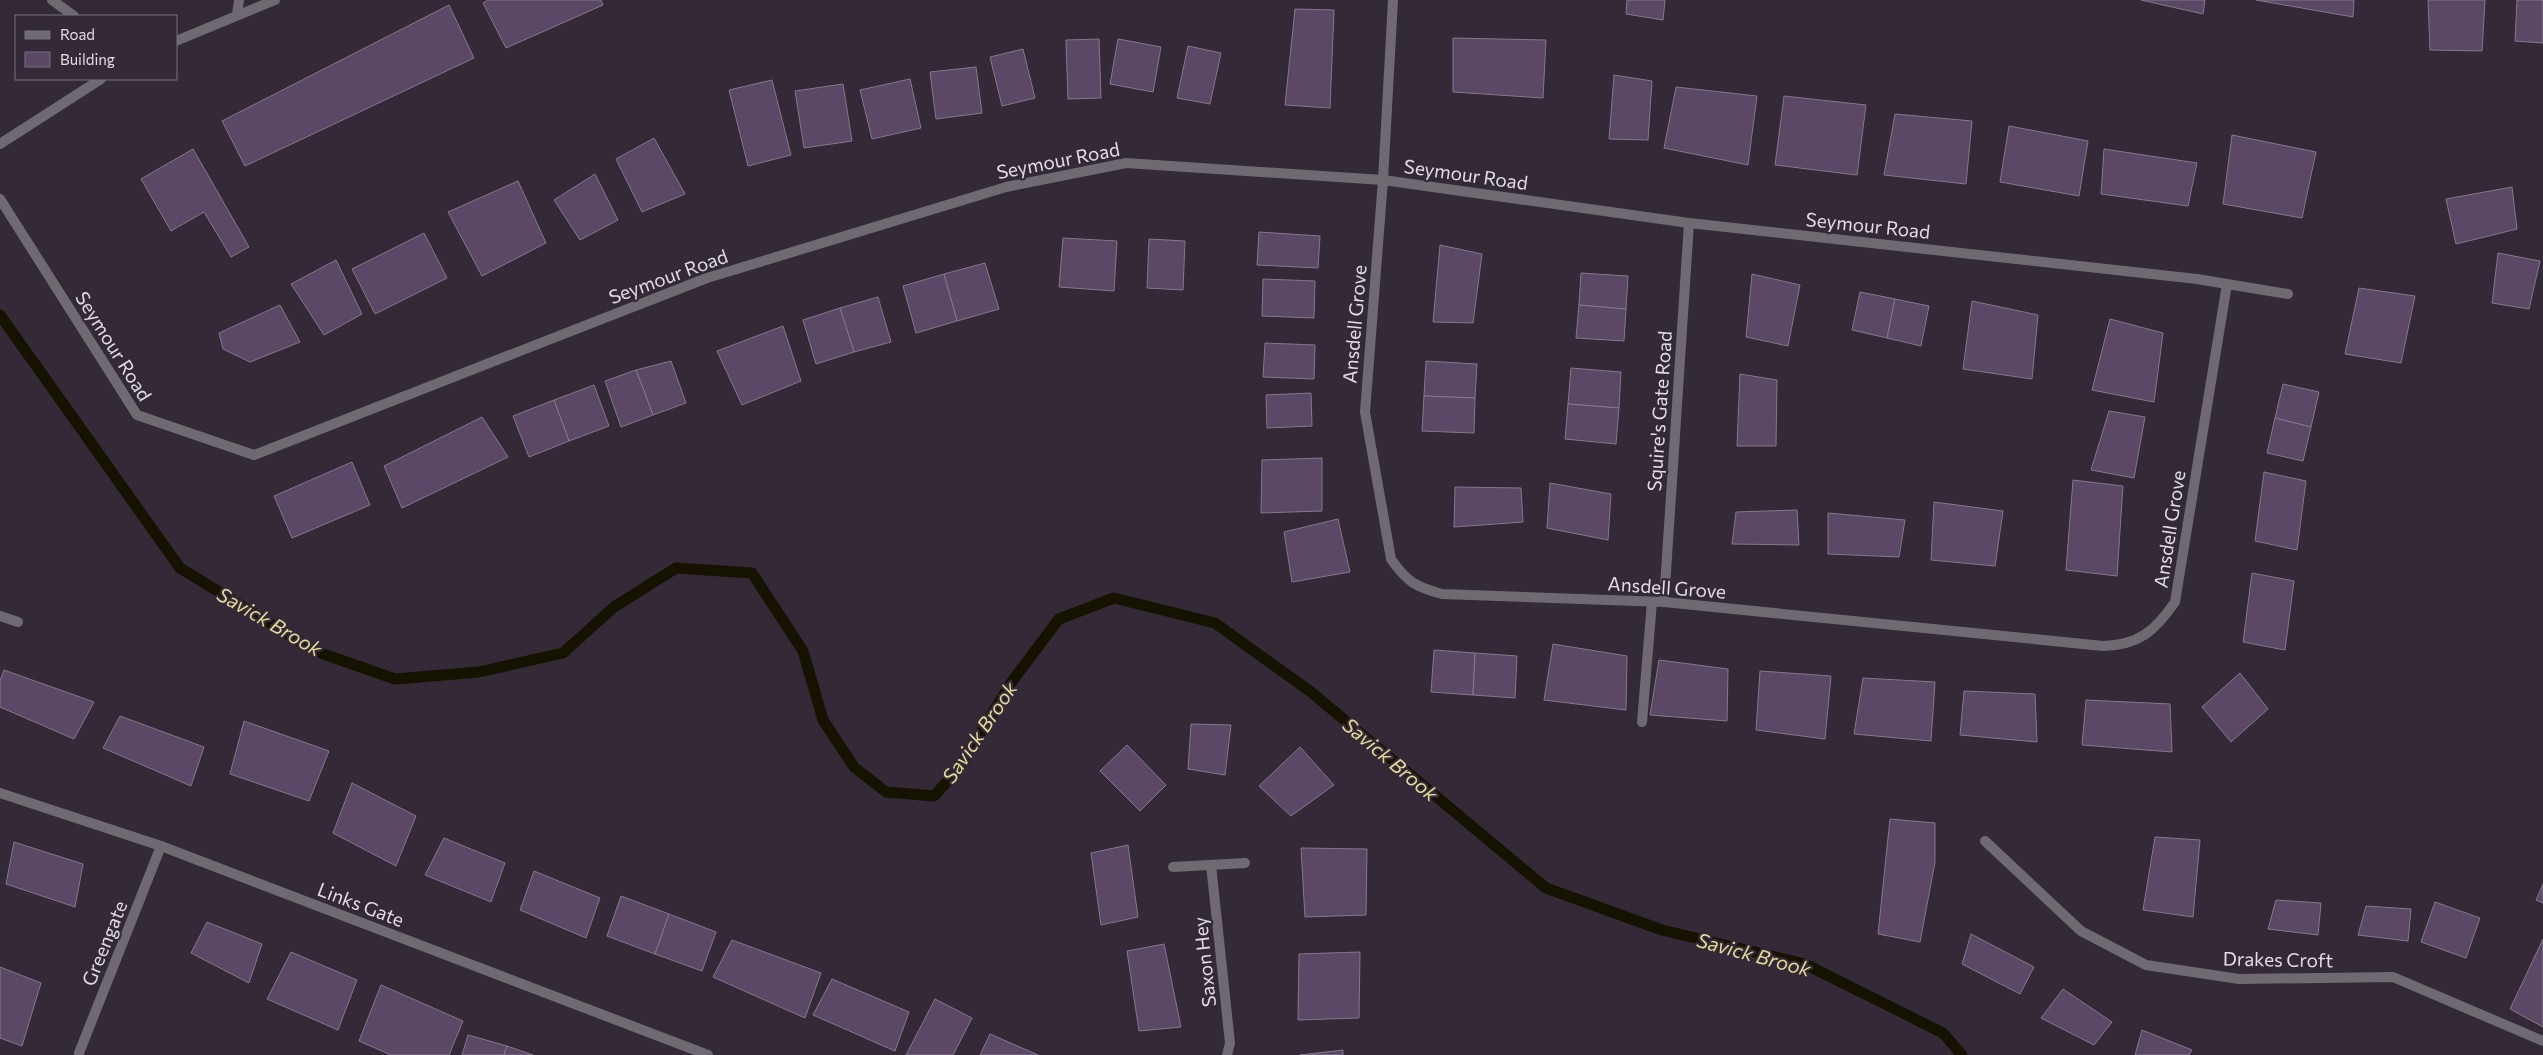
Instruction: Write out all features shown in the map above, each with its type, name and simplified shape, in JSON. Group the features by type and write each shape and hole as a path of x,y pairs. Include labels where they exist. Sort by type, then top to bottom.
{"street":[{"path":"52,0 73,15"},
{"path":"236,15 239,0"},
{"path":"178,40 275,0"},
{"name":"Ansdell Grove","path":"1393,0 1383,180 1365,412 1391,559 1403,576 1418,587 1442,594 1664,602 2103,646 2120,646 2137,640 2159,625 2175,602 2227,284"},
{"path":"0,144 99,80"},
{"name":"Seymour Road","path":"0,199 137,415 254,455 707,278 1006,187 1126,163 1383,180 1689,223 2227,284 2288,294"},
{"name":"Squire's Gate Road","path":"1664,602 1689,223"},
{"path":"1642,722 1652,602"},
{"path":"0,616 18,622"},
{"name":"Links Gate","path":"0,792 161,846 708,1055"},
{"name":"Drakes Croft","path":"1985,841 2081,931 2146,965 2239,978 2393,977 2543,1041"},
{"name":"Greengate","path":"79,1053 161,846"},
{"path":"1173,867 1245,863"},
{"name":"Saxon Hey","path":"1211,865 1230,1044 1227,1055"}],"building":[{"path":"488,0 601,0 603,5 506,48 483,3"},
{"path":"1627,0 1665,0 1663,20 1626,14"},
{"path":"2141,0 2205,0 2203,14"},
{"path":"2256,0 2354,0 2353,17"},
{"path":"2428,0 2485,0 2482,51 2430,50"},
{"path":"2517,0 2543,0 2543,43 2515,41"},
{"path":"449,5 474,58 245,166 222,121"},
{"path":"1295,9 1334,10 1330,108 1285,105"},
{"path":"1453,38 1546,40 1543,98 1453,92"},
{"path":"1099,39 1101,98 1068,99 1066,40"},
{"path":"1118,39 1161,47 1153,92 1110,84"},
{"path":"1188,46 1221,53 1210,104 1177,98"},
{"path":"1023,49 1035,98 1002,106 990,57"},
{"path":"976,67 982,113 936,119 930,72"},
{"path":"1614,75 1652,81 1648,140 1609,139"},
{"path":"910,79 921,128 872,139 860,90"},
{"path":"772,80 791,155 748,166 729,90"},
{"path":"843,84 852,141 804,148 795,91"},
{"path":"1676,87 1757,96 1748,165 1664,148"},
{"path":"1784,96 1866,105 1857,175 1775,165"},
{"path":"1895,114 1972,121 1966,184 1884,175"},
{"path":"2009,126 2088,141 2079,196 2000,182"},
{"path":"2232,135 2316,152 2302,218 2223,204"},
{"path":"654,138 685,194 642,212 616,159"},
{"path":"193,149 249,247 231,257 204,212 171,231 141,179"},
{"path":"2104,149 2197,163 2188,206 2101,194"},
{"path":"595,174 618,220 580,240 554,200"},
{"path":"518,181 546,243 482,276 448,212"},
{"path":"2512,187 2517,229 2456,244 2446,199"},
{"path":"1259,232 1320,236 1318,268 1257,265"},
{"path":"424,233 447,278 375,314 352,269"},
{"path":"1063,238 1117,241 1114,291 1059,287"},
{"path":"1149,239 1185,241 1183,290 1147,288"},
{"path":"1440,245 1482,254 1473,323 1433,322"},
{"path":"2498,253 2540,261 2529,309 2492,303"},
{"path":"336,260 362,314 324,335 291,284"},
{"path":"985,263 999,309 957,321 944,274"},
{"path":"1581,273 1628,276 1626,309 1579,305"},
{"path":"944,274 957,321 916,333 903,286"},
{"path":"1752,274 1800,285 1788,346 1746,337"},
{"path":"1263,279 1315,281 1314,318 1262,316"},
{"path":"2359,288 2415,296 2401,363 2345,354"},
{"path":"1860,292 1895,299 1887,338 1852,330"},
{"path":"878,297 891,342 854,352 840,308"},
{"path":"1895,299 1929,306 1921,346 1887,338"},
{"path":"1972,301 2038,315 2032,379 1963,369"},
{"path":"280,305 300,342 250,362 223,349 219,333"},
{"path":"1579,305 1626,309 1624,341 1576,338"},
{"path":"840,308 854,352 816,364 803,320"},
{"path":"2110,319 2163,333 2154,402 2092,390"},
{"path":"783,326 801,381 742,405 717,351"},
{"path":"1265,343 1315,345 1314,379 1263,377"},
{"path":"671,361 686,403 653,415 636,370"},
{"path":"1426,361 1477,364 1475,398 1424,396"},
{"path":"1571,368 1621,372 1619,408 1568,404"},
{"path":"636,370 653,415 621,427 605,381"},
{"path":"1740,374 1777,380 1776,446 1737,446"},
{"path":"2283,384 2319,392 2311,427 2275,418"},
{"path":"594,385 609,426 569,441 554,400"},
{"path":"1311,393 1312,426 1267,428 1266,395"},
{"path":"1424,396 1475,398 1474,433 1422,431"},
{"path":"554,400 569,441 529,457 513,416"},
{"path":"1568,404 1619,408 1616,444 1565,439"},
{"path":"2109,411 2145,417 2134,478 2091,470"},
{"path":"482,417 508,457 402,508 384,466"},
{"path":"2275,418 2311,427 2303,461 2267,453"},
{"path":"1322,458 1322,511 1261,513 1262,460"},
{"path":"352,462 370,505 292,538 274,496"},
{"path":"2264,472 2306,481 2297,550 2255,541"},
{"path":"2073,480 2123,486 2117,576 2066,570"},
{"path":"1550,483 1611,494 1608,540 1547,528"},
{"path":"1455,487 1521,488 1523,522 1454,527"},
{"path":"1934,502 2003,511 1995,566 1931,560"},
{"path":"1797,510 1799,545 1732,544 1736,512"},
{"path":"1828,513 1905,520 1899,557 1828,554"},
{"path":"1338,519 1350,572 1292,582 1284,532"},
{"path":"2252,573 2294,581 2285,650 2243,642"},
{"path":"1553,644 1627,656 1626,710 1544,700"},
{"path":"1434,650 1475,653 1473,695 1431,692"},
{"path":"1475,653 1517,656 1515,698 1473,695"},
{"path":"1659,660 1728,669 1727,721 1650,715"},
{"path":"4,670 94,702 74,739 0,707 0,681"},
{"path":"1760,671 1831,676 1825,739 1756,730"},
{"path":"2240,673 2268,709 2231,742 2202,707"},
{"path":"1863,678 1935,682 1931,741 1854,734"},
{"path":"1964,691 2035,694 2037,742 1960,735"},
{"path":"2086,700 2170,704 2172,752 2082,745"},
{"path":"120,716 204,747 191,786 103,748"},
{"path":"244,721 329,751 309,801 230,774"},
{"path":"1191,724 1231,725 1225,775 1188,769"},
{"path":"1127,745 1166,785 1140,811 1100,771"},
{"path":"1300,747 1334,785 1291,816 1259,786"},
{"path":"352,783 416,816 396,866 333,833"},
{"path":"1890,819 1935,823 1935,862 1920,942 1878,934"},
{"path":"2155,837 2200,840 2193,917 2143,910"},
{"path":"444,838 505,863 491,902 425,875"},
{"path":"14,842 83,864 75,907 6,884"},
{"path":"1128,845 1138,917 1101,925 1091,853"},
{"path":"1301,848 1367,849 1366,915 1305,917"},
{"path":"534,871 600,898 586,938 520,910"},
{"path":"2543,884 2543,903 2536,900"},
{"path":"621,896 669,914 655,954 607,936"},
{"path":"2276,900 2321,903 2318,935 2268,929"},
{"path":"2435,902 2480,918 2466,958 2421,942"},
{"path":"2366,906 2411,909 2408,941 2358,935"},
{"path":"669,914 716,932 702,971 655,954"},
{"path":"207,922 262,944 249,983 191,953"},
{"path":"1971,934 2034,967 2020,994 1962,964"},
{"path":"2543,939 2543,1027 2510,1009"},
{"path":"732,940 821,973 805,1018 713,977"},
{"path":"1164,944 1181,1027 1139,1031 1127,951"},
{"path":"291,952 357,980 338,1030 267,999"},
{"path":"1360,952 1359,1018 1298,1020 1299,954"},
{"path":"0,967 41,983 22,1046 0,1038"},
{"path":"832,979 909,1012 895,1051 813,1015"},
{"path":"381,985 463,1021 449,1055 391,1055 359,1041"},
{"path":"2063,989 2112,1022 2094,1045 2041,1018"},
{"path":"935,999 972,1018 953,1055 906,1055"},
{"path":"2142,1030 2192,1050 2189,1055 2135,1055"},
{"path":"990,1034 1038,1055 980,1055"},
{"path":"468,1035 507,1046 504,1055 462,1055"},
{"path":"507,1046 533,1055 504,1055"},
{"path":"1343,1050 1343,1055 1300,1055"}],"waterway":[{"name":"Savick Brook","path":"0,315 180,568 315,651 395,679 479,672 563,653 614,607 676,568 752,573 803,651 823,720 854,767 886,792 934,796 957,771 1013,680 1059,619 1114,598 1215,623 1311,692 1546,888 1662,930 1805,964 1943,1033 1962,1055"}]}
